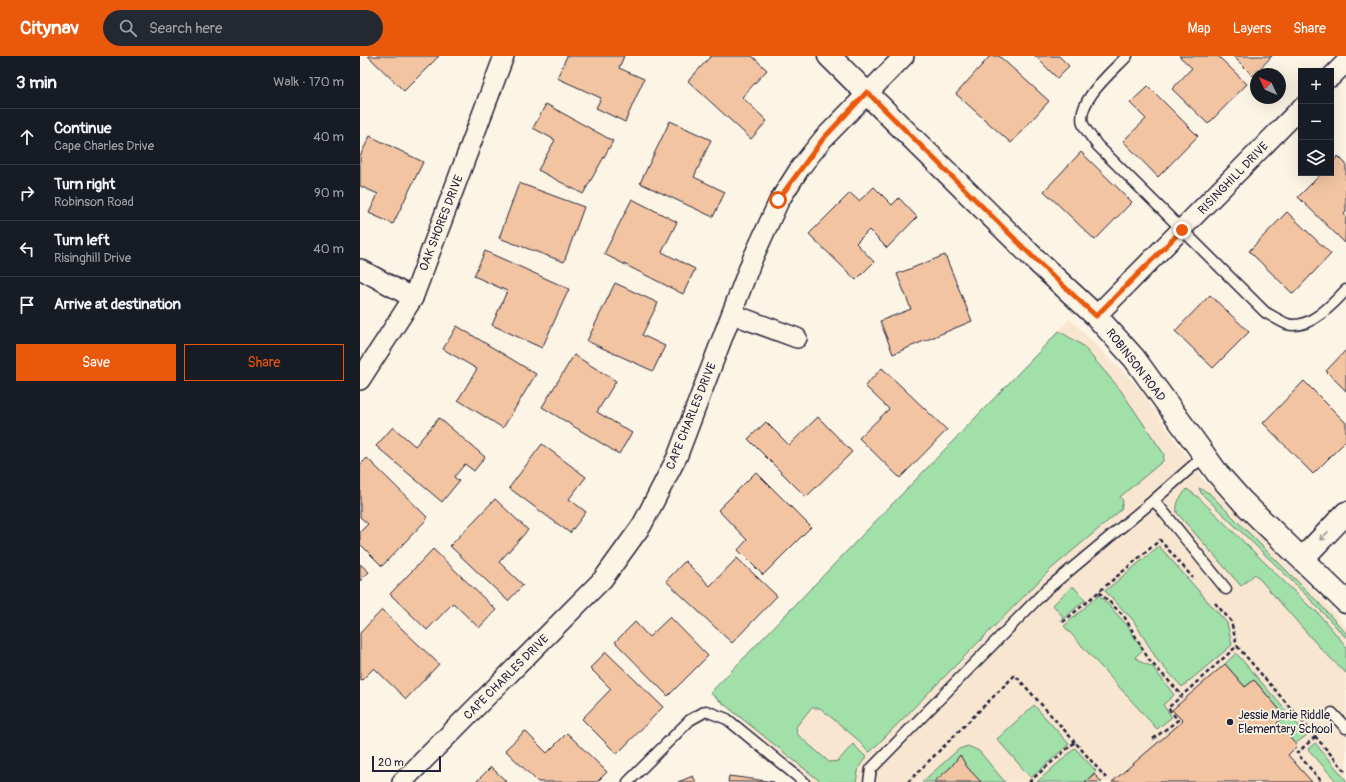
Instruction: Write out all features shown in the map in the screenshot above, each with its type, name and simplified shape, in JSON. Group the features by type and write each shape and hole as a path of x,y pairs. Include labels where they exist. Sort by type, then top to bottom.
{"street":[{"name":"OAK SHORES DRIVE","path":"360,380 413,298 504,56"},
{"name":"ROBINSON ROAD","path":"828,56 867,92 1040,264 1096,316 1134,358 1204,456 1244,502 1345,597"},
{"name":"CAPE CHARLES DRIVE","path":"402,782 603,579 642,525 677,457 752,260 778,200 823,139 867,92 904,56"},
{"path":"1334,74 1346,62"},
{"name":"RISINGHILL DRIVE","path":"1096,316 1298,111"},
{"path":"360,269 413,298"},
{"path":"732,314 797,338"},
{"path":"1303,558 1346,513"}],"lane":[{"path":"1128,56 1096,88 1083,107 1084,124 1097,145 1266,312 1289,324 1302,323 1326,312 1346,290"},
{"path":"869,782 871,769 1046,590 1154,500 1204,456"},
{"path":"1154,500 1226,589"},
{"path":"628,782 690,720 706,711 727,719 804,782"},
{"path":"1332,713 1346,728"}],"path":[{"path":"1063,622 1160,540 1195,580"},
{"path":"1099,592 1124,616 1149,660 1182,695"},
{"path":"1210,598 1231,621 1237,646 1346,772"},
{"path":"1153,739 1178,720 1168,708 1237,646"},
{"path":"908,782 1015,675 1106,778"},
{"path":"1315,737 1297,752 1322,782"},
{"path":"1029,782 1075,742"}],"shaded area":[{"path":"1070,319 1138,387 1201,477 1331,608 1346,628 1346,782 812,782 710,693"}],"green space":[{"path":"1059,331 1082,345 1119,388 1164,454 1163,461 1120,497 1123,501 1121,510 1051,569 871,751 868,752 857,739 820,708 811,708 796,727 797,734 829,762 838,761 853,744 866,757 859,767 856,782 821,782 710,693"},
{"path":"1199,488 1209,493 1317,601 1346,633 1346,638 1293,582 1201,493"},
{"path":"1187,489 1198,497 1309,606 1317,612 1346,646 1346,673 1321,649 1255,574 1241,586 1177,513 1178,503"},
{"path":"1159,546 1227,623 1232,645 1182,687 1158,661 1133,620 1105,591"},
{"path":"1071,587 1074,587 1085,600 1061,621 1063,617 1053,605"},
{"path":"1099,595 1127,625 1143,650 1135,657 1143,663 1153,667 1174,695 1163,705 1172,717 1157,729 1064,626"},
{"path":"1236,653 1307,735 1295,744 1277,723 1285,716 1254,680 1245,687 1225,664"},
{"path":"1034,705 1069,744 1031,778 997,739"},
{"path":"1315,743 1346,780 1346,782 1337,782 1308,749"},
{"path":"968,746 979,751 1005,782 922,782 959,749"},
{"path":"1075,748 1096,771 1085,782 1037,782"}],"building":[{"path":"368,56 439,56 404,91"},
{"path":"567,56 624,56 619,68 644,79 625,122 596,108 601,98 557,78"},
{"path":"711,56 752,56 767,70 742,97 767,121 751,139 688,81"},
{"path":"990,56 999,56 1049,101 1011,143 956,94"},
{"path":"1035,56 1059,56 1069,66 1057,78"},
{"path":"1179,56 1218,56 1247,84 1208,124 1172,89 1192,68"},
{"path":"1233,56 1272,56 1261,68 1250,68 1250,73"},
{"path":"1148,86 1198,136 1158,177 1123,141 1146,119 1130,103"},
{"path":"546,104 613,141 583,194 538,170 555,140 533,128"},
{"path":"670,121 711,140 694,177 725,192 713,217 640,183"},
{"path":"370,136 423,162 393,224 369,213 378,194 360,186 360,156"},
{"path":"1081,152 1132,202 1095,240 1044,191"},
{"path":"1338,156 1346,164 1346,212 1344,214 1346,217 1345,243 1298,197 1319,176 1334,176 1334,161"},
{"path":"519,183 584,207 564,262 499,238"},
{"path":"874,187 892,205 899,198 917,217 887,248 869,230 856,243 874,262 856,280 809,234 850,193 859,201"},
{"path":"632,199 677,222 662,252 695,269 683,294 604,254"},
{"path":"1287,212 1331,254 1293,294 1249,251"},
{"path":"485,251 569,289 542,348 492,325 507,291 474,276"},
{"path":"945,255 972,321 893,354 880,321 911,309 897,274"},
{"path":"615,283 658,303 642,335 665,346 653,371 587,341"},
{"path":"1210,295 1249,332 1213,368 1175,331"},
{"path":"457,326 536,374 503,428 458,400 477,369 443,349"},
{"path":"1346,350 1346,391 1326,371"},
{"path":"574,355 616,381 597,412 632,433 619,454 542,407"},
{"path":"882,368 947,430 900,478 859,438 889,409 865,386"},
{"path":"1304,381 1346,423 1346,441 1313,474 1263,423"},
{"path":"818,417 852,452 806,497 748,439 766,422 789,445"},
{"path":"439,418 485,457 474,471 465,464 454,477 459,481 442,502 376,446 393,427 415,446"},
{"path":"542,444 586,477 569,499 586,512 570,533 509,488"},
{"path":"367,458 428,518 382,566 360,544 360,532 368,524 360,517 360,465"},
{"path":"756,472 811,527 763,575 738,550 747,540 718,510"},
{"path":"495,499 528,530 499,562 523,585 508,601 450,546"},
{"path":"433,549 496,610 479,628 453,603 427,630 390,594"},
{"path":"737,558 777,596 732,643 666,581 685,561 710,586"},
{"path":"360,564 369,572 360,581"},
{"path":"382,610 439,664 406,699 374,668 362,680 360,679 360,633"},
{"path":"670,617 708,656 668,696 615,642 635,622 649,637"},
{"path":"606,652 663,707 617,754 582,719 611,689 590,668"},
{"name":"Jessie Marie Riddle Elementary School","path":"1225,664 1245,687 1254,680 1285,716 1277,723 1297,746 1288,755 1312,782 1112,782 1183,721 1172,710"},
{"path":"525,731 547,753 567,733 607,772 597,782 538,782 505,750"},
{"path":"960,755 967,767 981,782 934,782 951,767"},
{"path":"491,767 507,782 476,782"},
{"path":"1094,774 1102,782 1085,782"},
{"path":"693,776 696,782 678,782"},
{"path":"729,776 774,782 728,782"}],"place":[{"name":"Jessie Marie Riddle Elementary School","path":"1230,722"}],"route":[{"path":"778,200 800,168 823,139 867,92 1040,264 1096,316 1182,230"}]}
